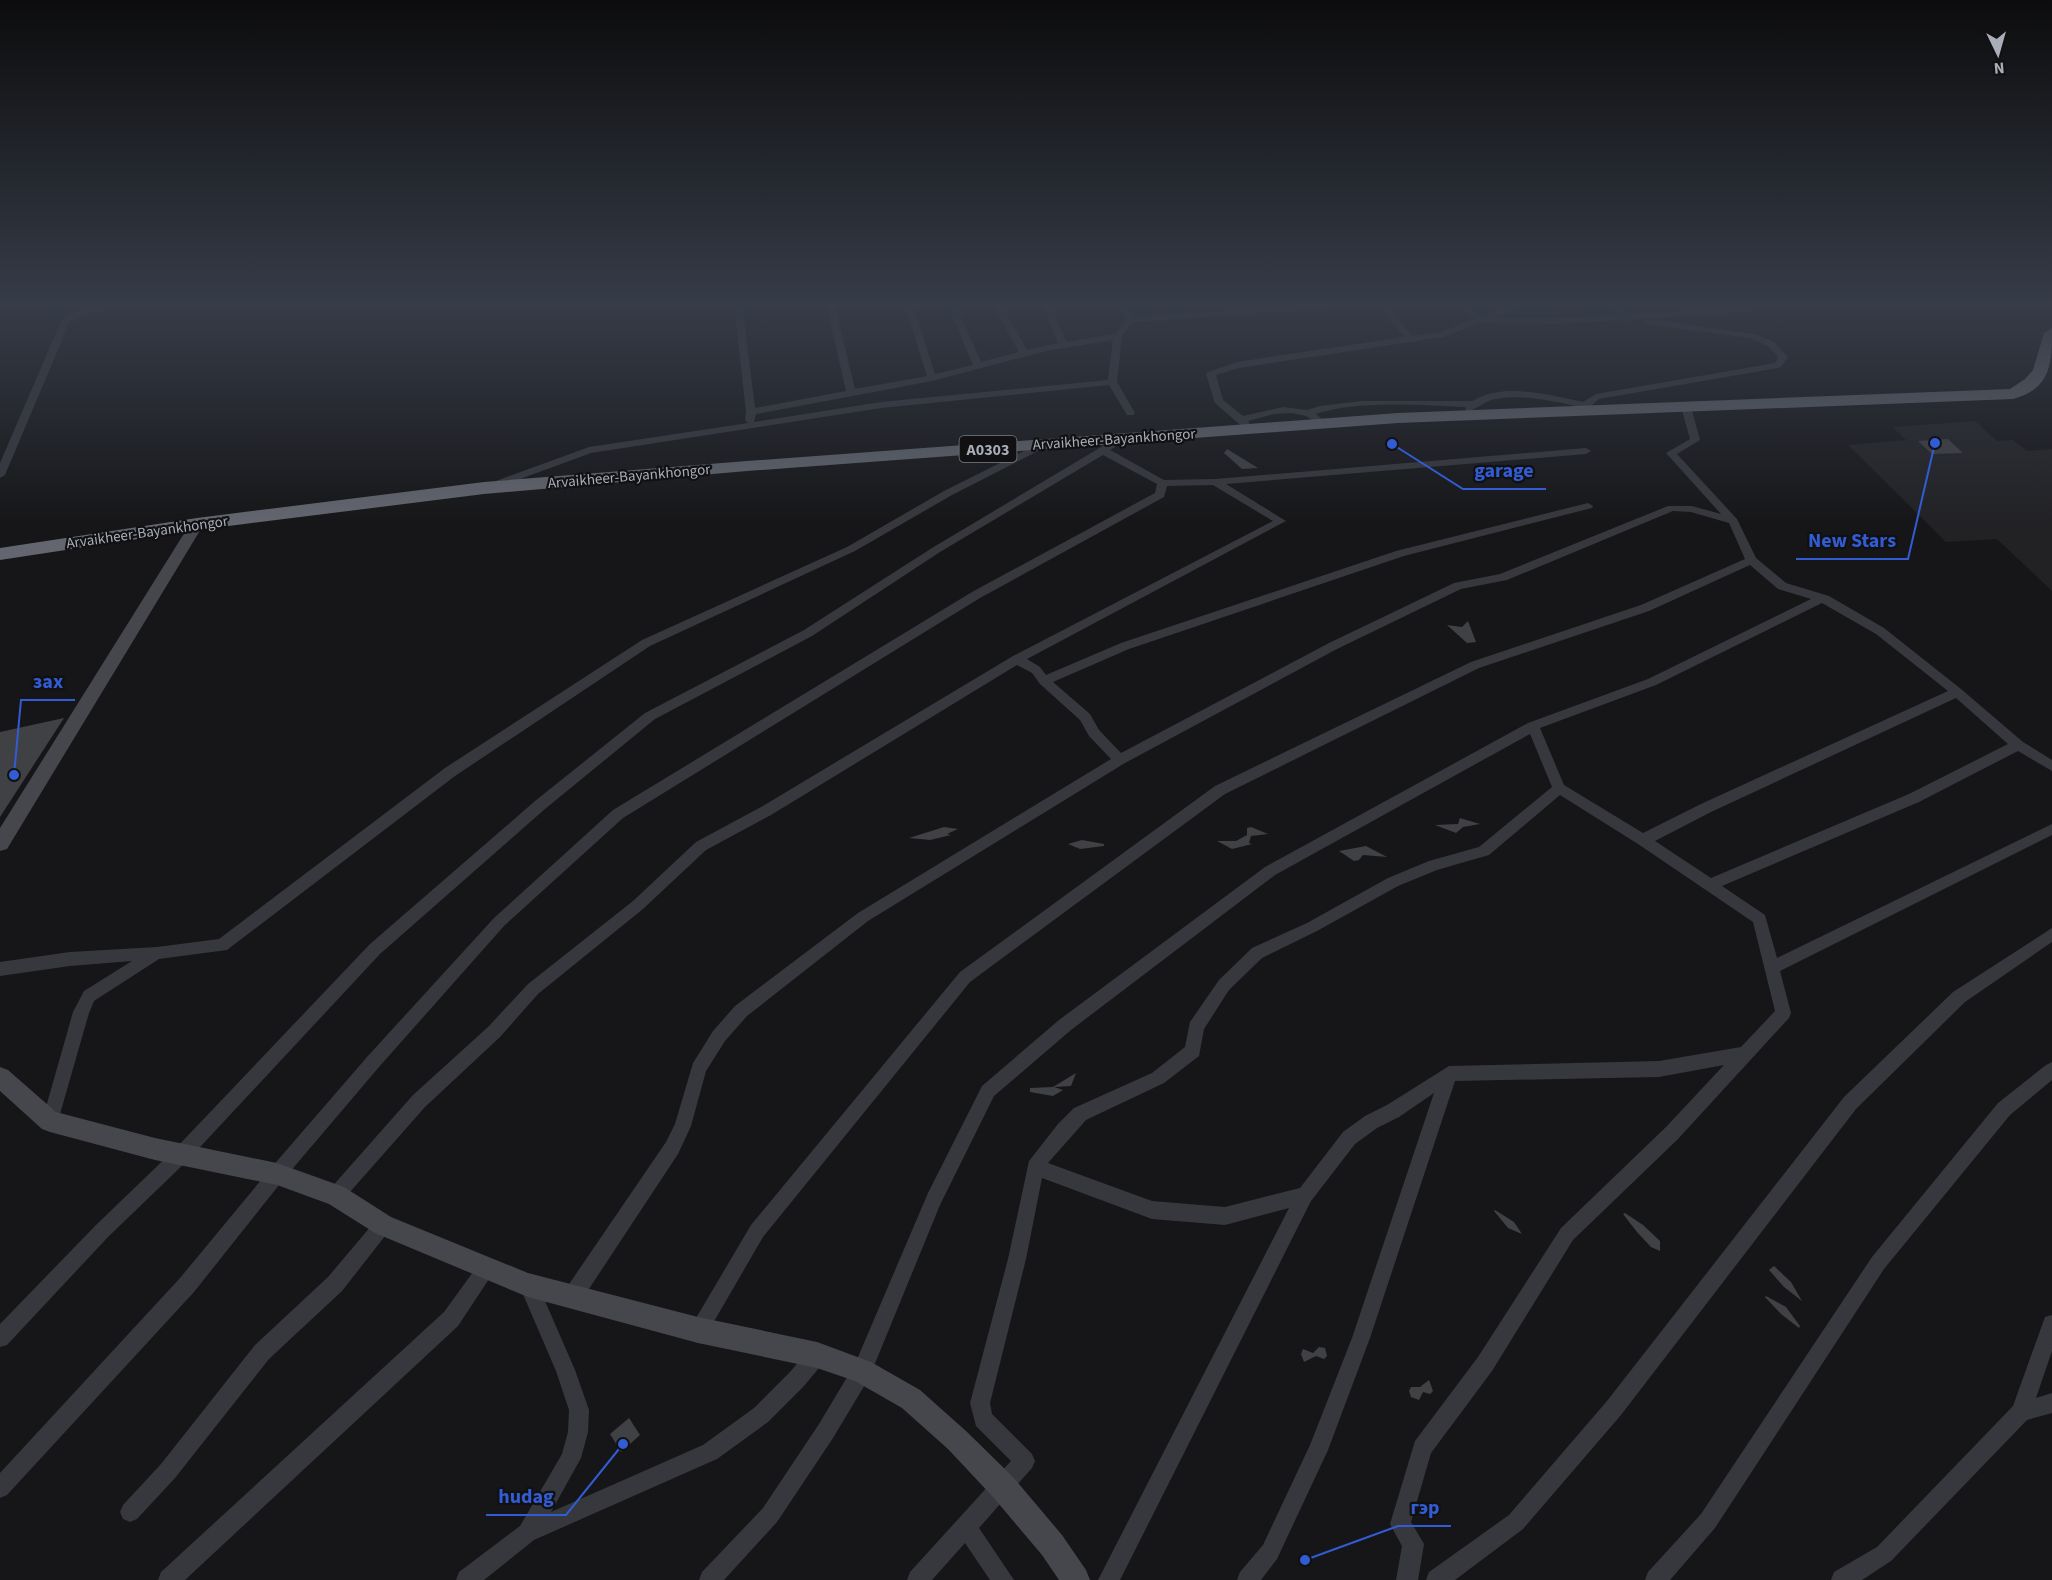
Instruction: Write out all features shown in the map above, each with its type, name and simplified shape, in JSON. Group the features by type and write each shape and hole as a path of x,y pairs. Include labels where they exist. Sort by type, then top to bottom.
{"highway":[{"name":"Arvaikheer-Bayankhongor","path":"0,554 196,524 484,488 1122,439 1315,418 1468,410 1686,407 2013,394 2035,382 2038,377"}],"street":[{"path":"0,475 42,377"},
{"path":"747,377 751,412 749,425"},
{"path":"847,377 851,393"},
{"path":"751,412 937,377"},
{"path":"1113,377 1112,382 1130,413"},
{"path":"1212,377 1218,401 1245,425"},
{"path":"1584,408 1596,397 1715,377"},
{"path":"484,488 589,450 881,405 1112,382"},
{"path":"1686,407 1695,440 1671,453 1733,521 1751,560 1782,586 1822,598 1880,631 1957,692 2018,745 2052,766"},
{"path":"0,1338 102,1231 182,1154 375,949 540,805 650,716 808,633 936,550 1122,439"},
{"path":"0,969 222,945 450,772 646,643 851,549 948,493 1042,445"},
{"path":"1104,451 1162,483 1215,482 1586,451"},
{"path":"336,1195 419,1101 494,1032 533,989 638,905 701,846 766,811 1017,659 1281,521 1215,482"},
{"path":"0,1488 187,1285 277,1174 373,1062 499,922 618,814 976,595 1160,495 1162,483"},
{"path":"1044,681 1125,646 1202,622 1400,553 1588,506"},
{"path":"572,1297 672,1148 683,1126 699,1068 719,1036 741,1011 863,917 1120,760 1333,646 1458,586 1503,577 1672,508 1692,509 1733,521"},
{"path":"0,844 196,524"},
{"path":"698,1330 757,1231 965,977 1220,790 1475,665 1645,608 1751,560"},
{"path":"710,1580 770,1515 826,1431 862,1371 934,1199 988,1091 1065,1025 1270,871 1533,726 1652,682 1822,598"},
{"path":"1017,659 1036,670 1044,681 1085,717 1094,733 1120,760"},
{"path":"1643,840 1706,808 1957,692"},
{"path":"1407,1580 1413,1544 1400,1524 1422,1448 1485,1364 1567,1234 1671,1133 1784,1013 1761,919 1643,840 1559,788 1533,726"},
{"path":"1710,885 1914,798 2018,745"},
{"path":"918,1580 1024,1461 983,1419 980,1403 1017,1258 1035,1167 1064,1130 1080,1114 1158,1078 1193,1051 1196,1027 1224,985 1257,953 1312,927 1393,882 1434,865 1484,851 1559,788"},
{"path":"1772,968 2052,829"},
{"path":"1437,1580 1516,1522 1614,1408 1850,1103 1959,997 2052,934"},
{"path":"51,1121 81,1012 89,996 157,953"},
{"path":"1109,1580 1305,1195 1349,1137 1449,1074 1659,1068 1745,1054"},
{"path":"1656,1580 1708,1521 1878,1263 2004,1109 2052,1070"},
{"path":"1248,1580 1270,1552 1318,1450 1361,1338 1449,1074"},
{"path":"0,1077 51,1121 182,1154 277,1174 336,1195 383,1225 528,1285 698,1330 817,1355 862,1371 911,1399 957,1440 1003,1487 1052,1545 1076,1580"},
{"path":"1035,1167 1152,1210 1225,1216 1305,1195"},
{"path":"130,1512 168,1471 262,1352 335,1284 383,1225"},
{"path":"170,1580 451,1319 487,1267"},
{"path":"527,1533 571,1458 578,1432 579,1410 565,1370 528,1285"},
{"path":"1842,1580 1884,1554 2021,1412 2052,1324"},
{"path":"467,1580 527,1533 710,1452 761,1415 817,1355"},
{"path":"2021,1412 2052,1403"},
{"path":"966,1527 1003,1580"}],"shaded area":[{"path":"1975,421 1997,441 2013,440 2027,451 2052,449 2052,591 1997,539 1946,542 1848,445 1906,440 1893,427"}],"building":[{"path":"1948,439 1963,453 1932,454 1918,441"},
{"path":"1227,449 1258,468 1242,469 1224,453"},
{"path":"1468,621 1476,642 1467,643 1447,625 1462,627"},
{"path":"64,718 0,817 0,732"},
{"path":"1460,818 1480,824 1463,827 1456,833 1435,825 1458,824"},
{"path":"944,827 958,829 947,834 951,835 930,840 909,838"},
{"path":"1251,827 1268,834 1251,836 1249,843 1252,844 1232,849 1217,841 1236,841 1247,835 1247,828"},
{"path":"1082,840 1104,844 1104,846 1080,849 1068,844"},
{"path":"1366,846 1387,857 1363,855 1359,860 1354,861 1339,851"},
{"path":"1076,1073 1071,1086 1054,1087 1063,1090 1053,1096 1030,1092 1030,1088 1053,1087"},
{"path":"1495,1210 1514,1222 1522,1234 1508,1228"},
{"path":"1625,1213 1643,1225 1660,1241 1660,1251 1651,1247 1637,1232 1623,1214"},
{"path":"1774,1266 1791,1282 1802,1301 1784,1287 1769,1270"},
{"path":"1766,1296 1786,1307 1800,1326 1799,1328 1781,1314"},
{"path":"1319,1347 1325,1348 1327,1356 1324,1359 1316,1356 1304,1362 1301,1354 1303,1349 1313,1353"},
{"path":"1429,1380 1433,1391 1430,1394 1423,1392 1419,1400 1411,1397 1409,1391 1411,1387 1420,1387"},
{"path":"629,1418 640,1435 621,1452 610,1434"}],"place":[{"name":"New Stars","path":"1935,443"},
{"name":"garage","path":"1392,444"},
{"name":"зах","path":"14,775"},
{"name":"hudag","path":"623,1444"},
{"name":"гэр","path":"1305,1560"}]}
